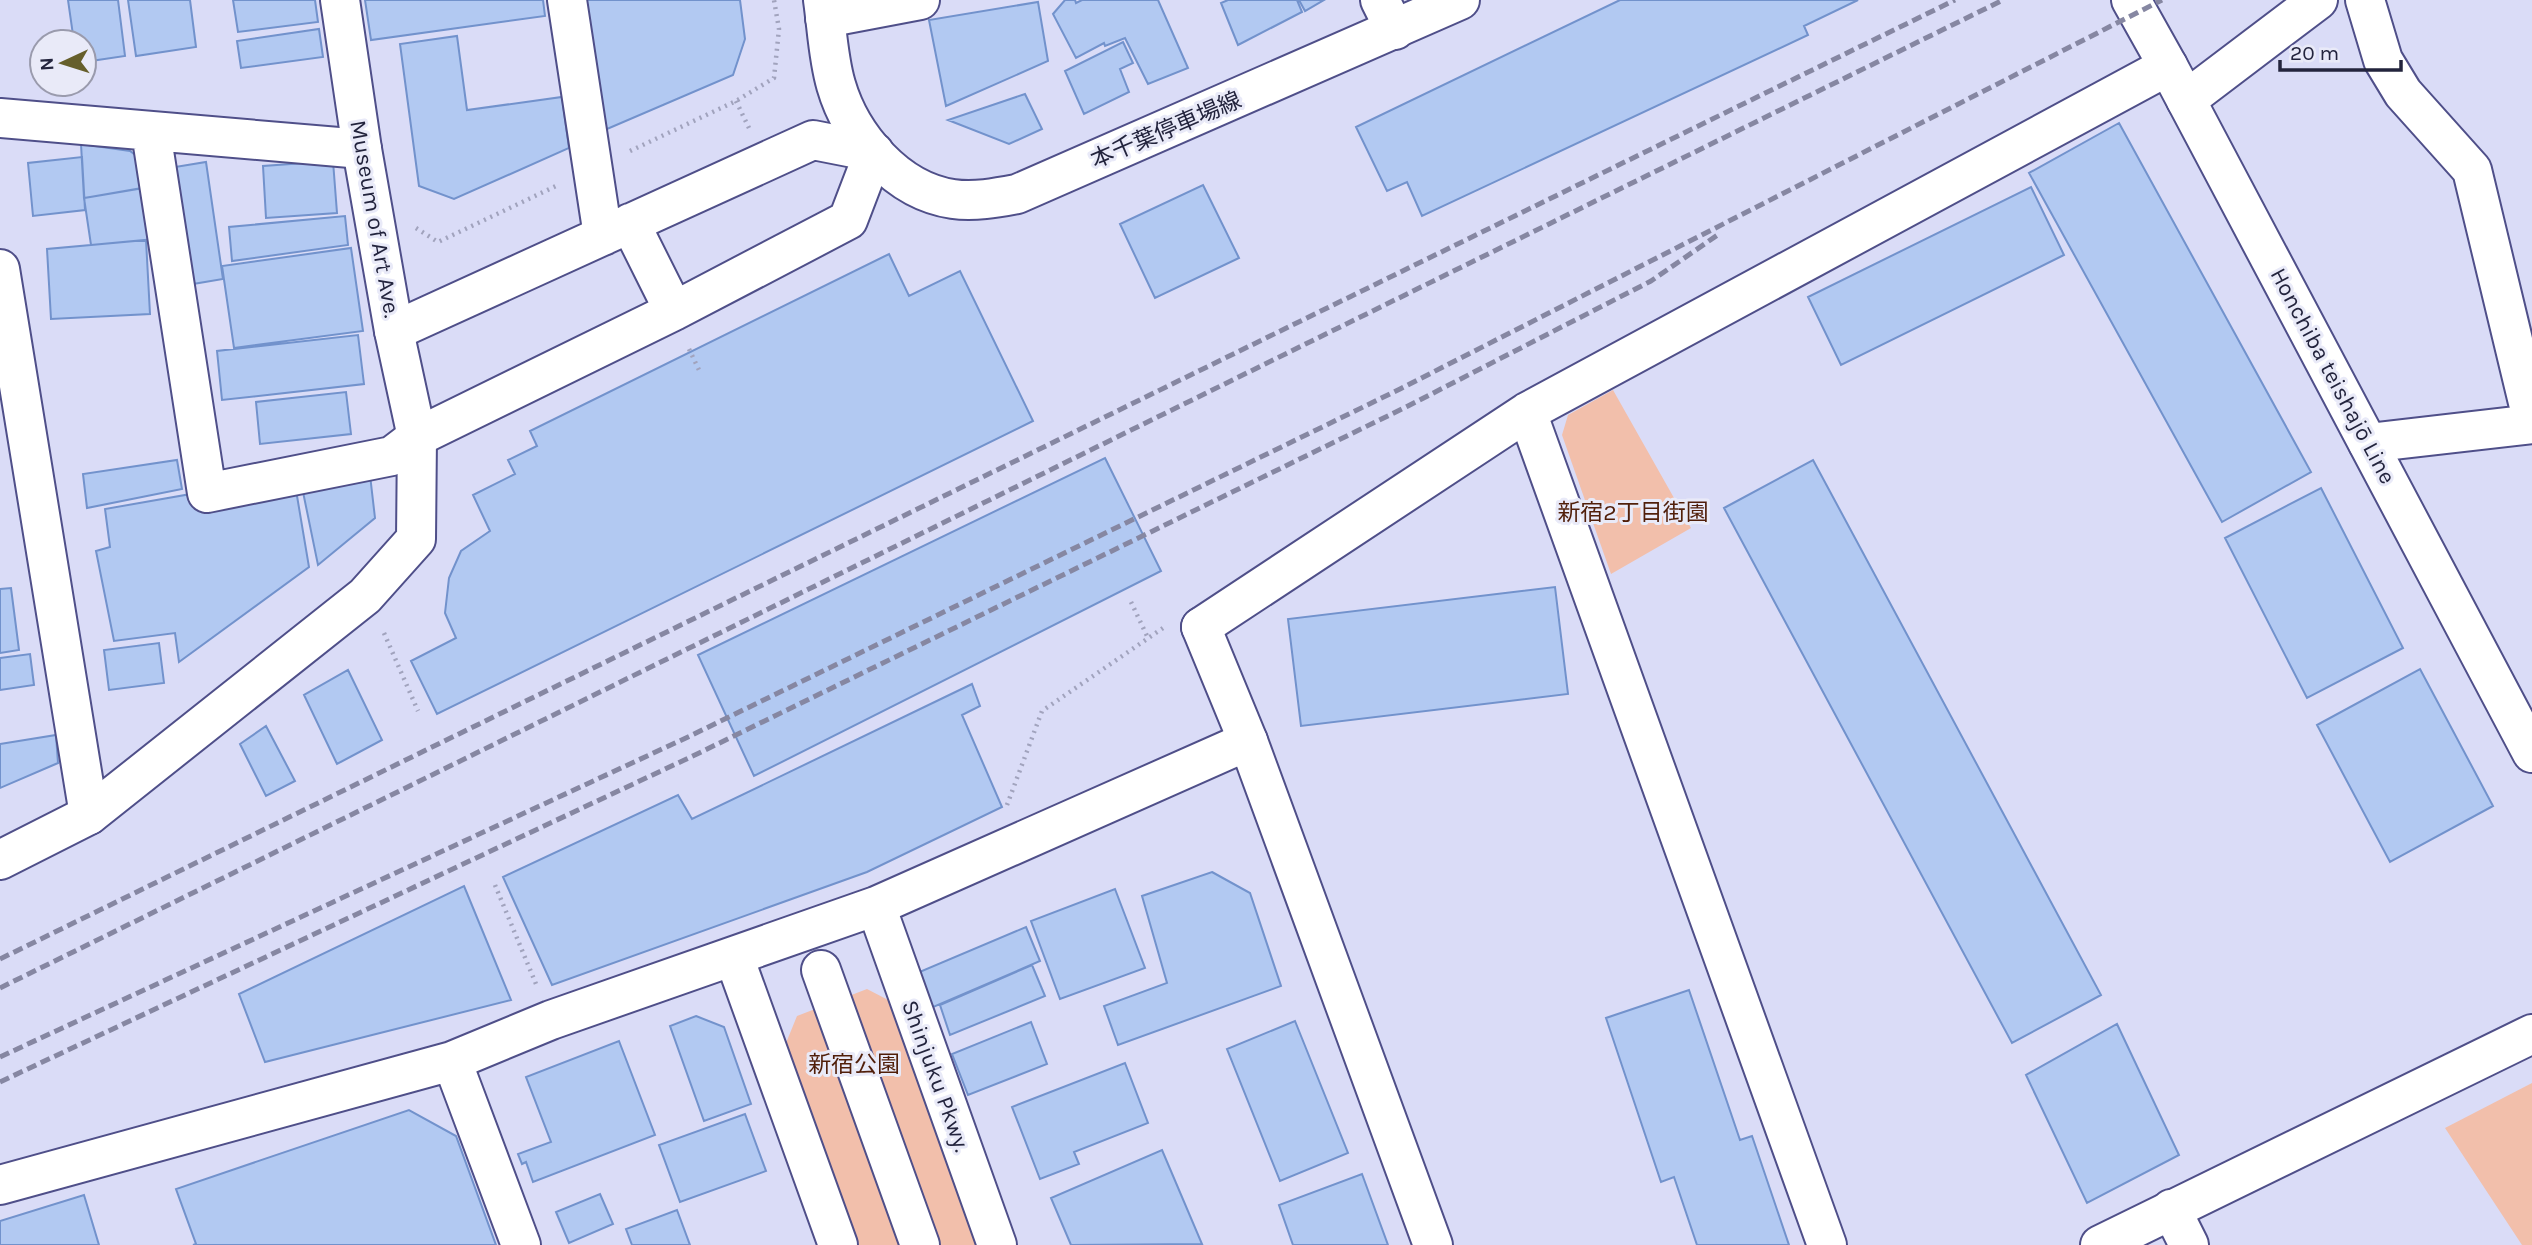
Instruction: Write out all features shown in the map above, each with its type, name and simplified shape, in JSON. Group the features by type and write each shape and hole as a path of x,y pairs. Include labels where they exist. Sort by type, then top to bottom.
{"street":[{"name":"Museum of Art Ave.","path":"0,860 89,815 365,596 416,539 417,437 394,331 362,149 340,0"},
{"path":"567,0 593,169 616,229 674,311"},
{"path":"824,9 920,0"},
{"name":"本千葉停車場線","path":"824,9 836,85 850,119 874,152 898,177 940,196 985,200 1017,194 1388,15 1460,0"},
{"name":"Honchiba teishajō Line","path":"2131,0 2532,753"},
{"path":"2186,100 2318,0"},
{"path":"2364,0 2383,60 2403,93 2472,170 2532,422 2368,443"},
{"path":"1433,1245 1248,741 1185,625 1527,412 2168,66"},
{"path":"0,118 362,149"},
{"path":"150,132 207,493 392,456 417,437 674,311 848,220 874,152 813,140 394,331"},
{"path":"0,269 89,815"},
{"path":"1527,412 1826,1245"},
{"path":"0,1185 452,1061 551,1020 876,906 1248,741"},
{"name":"Shinjuku Pkwy.","path":"876,906 997,1245"},
{"path":"734,957 838,1245"},
{"path":"821,970 920,1245"},
{"path":"2100,1245 2532,1034"},
{"path":"452,1061 521,1245"},
{"path":"2171,1209 2189,1245"}],"path":[{"path":"438,242 736,101 775,78 779,29 774,0"},
{"path":"688,346 699,370"},
{"path":"1131,602 1148,638"},
{"path":"1006,806 1042,711 1148,638 1185,625"},
{"path":"382,629 418,711"},
{"path":"495,885 551,1020"}],"green space":[{"name":"新宿2丁目街園","path":"1613,390 1691,528 1611,574 1562,435 1568,415"},
{"name":"新宿公園","path":"867,989 892,1002 980,1245 859,1245 786,1043 797,1016"},
{"path":"2532,1083 2532,1245 2522,1245 2445,1128"}],"building":[{"path":"68,0 118,0 125,56 98,60 98,28 72,28"},
{"path":"128,0 190,0 196,47 136,56"},
{"path":"233,0 315,0 318,22 238,32"},
{"path":"365,0 543,0 545,16 371,40"},
{"path":"574,0 740,0 745,39 733,75 593,135"},
{"path":"1065,0 1075,0 1076,3 1082,0 1158,0 1188,68 1148,84 1125,38 1105,46 1104,43 1076,58 1053,14"},
{"path":"1228,0 1297,0 1302,12 1238,45 1221,3"},
{"path":"1299,0 1324,0 1305,11"},
{"path":"1620,0 1858,0 1804,26 1808,35 1422,216 1407,182 1387,191 1356,127"},
{"path":"1038,2 1048,61 946,106 929,20"},
{"path":"319,29 323,57 241,68 237,41"},
{"path":"457,36 467,110 562,97 569,148 454,199 419,186 400,44"},
{"path":"1123,42 1133,63 1120,69 1129,92 1084,114 1065,71"},
{"path":"1025,94 1042,129 1009,144 948,120"},
{"path":"2119,123 2311,472 2222,522 2029,173"},
{"path":"81,144 130,151 142,160 150,187 84,198"},
{"path":"82,157 85,210 33,216 28,163"},
{"path":"333,161 337,213 266,218 263,166"},
{"path":"206,162 223,279 187,285 169,168"},
{"path":"1203,185 1239,258 1155,298 1120,224"},
{"path":"148,187 155,239 91,245 84,198"},
{"path":"2031,187 2064,255 1841,365 1808,297"},
{"path":"345,216 348,245 232,261 229,227"},
{"path":"146,240 150,314 51,319 47,249"},
{"path":"351,248 363,331 234,348 222,266"},
{"path":"889,254 909,296 960,271 1033,421 437,714 411,661 456,638 445,613 449,578 461,551 490,531 473,495 515,474 508,460 537,446 530,431"},
{"path":"358,335 364,384 222,400 217,351"},
{"path":"346,392 351,434 260,444 256,402"},
{"path":"1105,458 1161,571 754,776 698,655"},
{"path":"177,460 182,489 87,508 83,474"},
{"path":"1813,460 2101,995 2012,1043 1724,508"},
{"path":"370,475 375,518 318,565 302,487"},
{"path":"2321,488 2403,648 2307,698 2225,538"},
{"path":"296,490 309,567 179,662 175,633 114,641 96,551 110,547 105,509 191,494 194,507"},
{"path":"1555,587 1568,694 1301,726 1288,619"},
{"path":"11,588 19,650 0,653 0,589"},
{"path":"159,643 164,683 109,690 104,650"},
{"path":"30,654 34,685 0,690 0,658"},
{"path":"2420,669 2493,806 2390,862 2317,725"},
{"path":"348,670 382,740 337,764 304,695"},
{"path":"972,684 980,706 962,715 1002,807 867,872 552,985 503,877 678,795 692,819"},
{"path":"266,726 295,781 266,796 240,744"},
{"path":"56,735 58,763 0,788 0,744"},
{"path":"1212,872 1250,893 1281,986 1118,1045 1104,1006 1167,983 1142,896"},
{"path":"464,886 511,1000 265,1062 239,994"},
{"path":"1115,889 1145,968 1060,999 1031,921"},
{"path":"1026,927 1040,961 924,1011 910,976"},
{"path":"1032,965 1045,996 950,1035 940,1005"},
{"path":"1689,990 1740,1140 1752,1136 1789,1245 1697,1245 1674,1177 1661,1182 1606,1018"},
{"path":"696,1016 724,1027 751,1104 704,1121 670,1026"},
{"path":"1295,1021 1348,1153 1280,1181 1227,1049"},
{"path":"1031,1022 1047,1064 968,1095 952,1054"},
{"path":"2117,1024 2179,1155 2087,1203 2026,1075"},
{"path":"619,1041 655,1135 533,1182 526,1162 522,1164 518,1154 551,1142 526,1077"},
{"path":"1125,1063 1148,1123 1074,1152 1079,1164 1040,1179 1012,1107"},
{"path":"409,1110 456,1136 496,1245 193,1245 196,1244 176,1189"},
{"path":"745,1114 766,1171 680,1202 659,1145"},
{"path":"1162,1150 1202,1244 1071,1245 1051,1198"},
{"path":"1362,1174 1388,1245 1293,1245 1279,1205"},
{"path":"600,1194 613,1224 569,1243 556,1212"},
{"path":"84,1195 99,1245 0,1245 0,1221"},
{"path":"677,1210 690,1245 632,1245 626,1229"}],"railway":[{"path":"0,959 1955,0"},
{"path":"0,988 2003,0"},
{"path":"0,1057 690,736 1400,389 2162,0"},
{"path":"0,1082 697,754 1408,406 1651,281 1719,234"}]}
